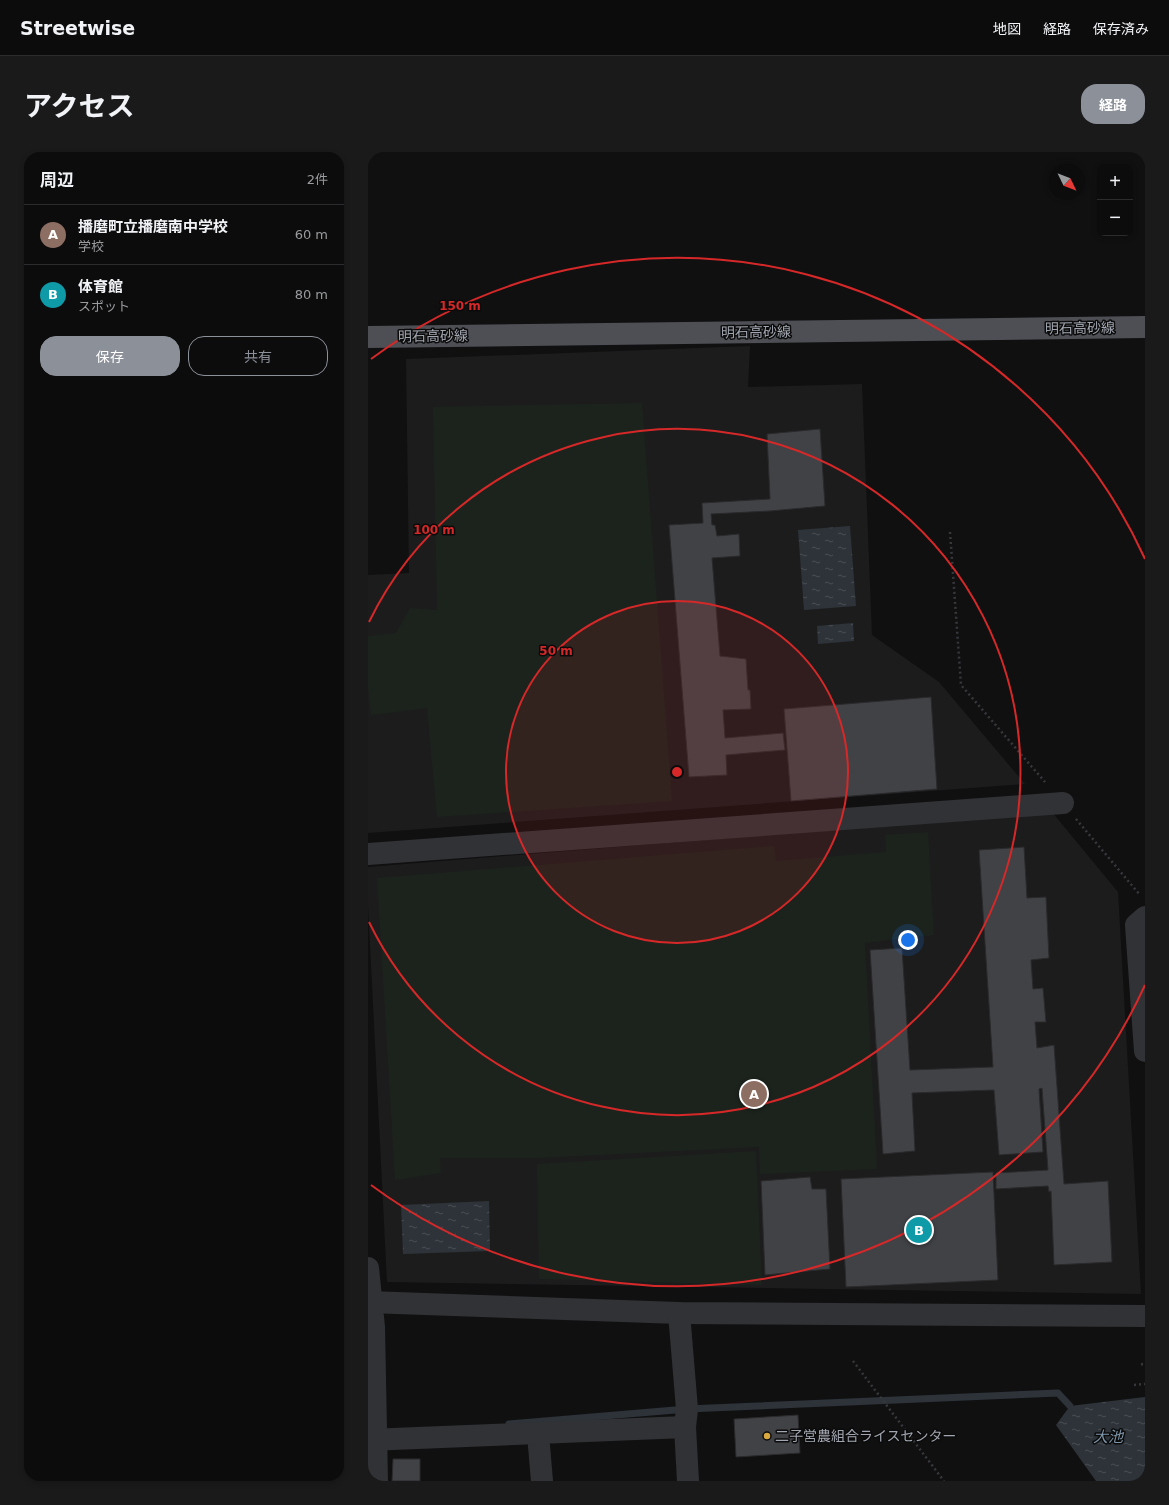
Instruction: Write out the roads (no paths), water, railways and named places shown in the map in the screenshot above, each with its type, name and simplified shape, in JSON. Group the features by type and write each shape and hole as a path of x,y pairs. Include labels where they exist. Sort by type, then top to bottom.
{"main road":[{"name":"明石高砂線","path":"368,337 1145,327"}],"street":[{"path":"368,854 1063,803"},
{"path":"1145,918 1136,925 1145,1051"},
{"path":"368,1268 369,1302 374,1327 372,1440 377,1481"},
{"path":"369,1302 679,1312 1145,1316"},
{"path":"679,1312 687,1409 685,1427 688,1481"},
{"path":"372,1440 685,1427"},
{"path":"538,1434 542,1481"}],"water":[{"path":"850,526 856,606 804,610 798,530"},
{"path":"853,623 854,641 818,644 817,626"},
{"path":"489,1201 490,1251 403,1254 401,1205"},
{"name":"大池","path":"1145,1397 1145,1481 1096,1481 1056,1425 1070,1406"}],"waterway":[{"path":"509,1424 687,1409 1058,1393 1070,1406"}],"place":[{"name":"播磨町立播磨南中学校","path":"754,1094"},
{"name":"体育館","path":"919,1230"},
{"name":"二子営農組合ライスセンター","path":"767,1436"}]}
